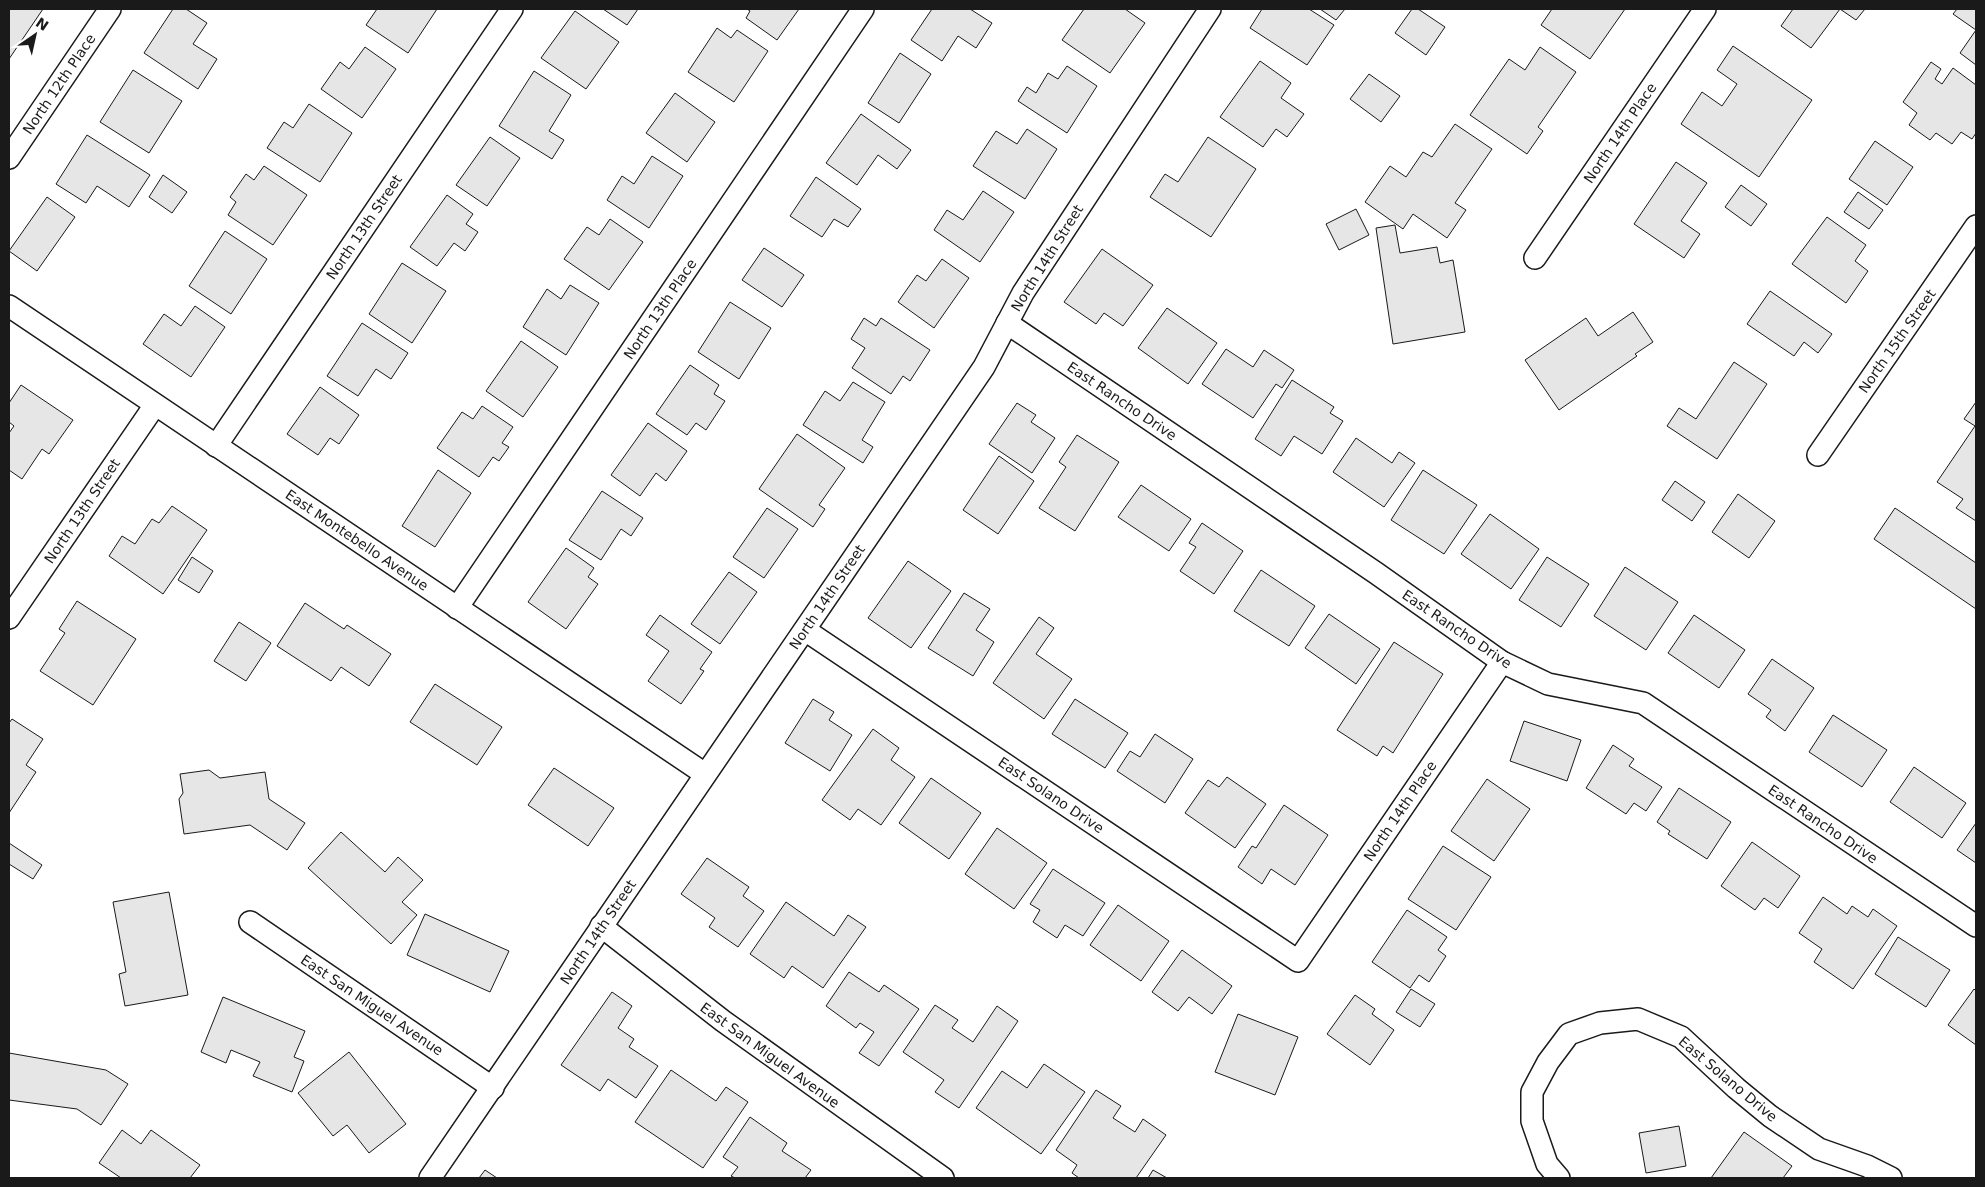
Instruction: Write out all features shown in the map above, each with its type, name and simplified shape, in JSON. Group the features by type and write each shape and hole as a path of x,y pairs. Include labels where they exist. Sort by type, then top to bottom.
{"street":[{"name":"North 12th Place","path":"9,158 110,9"},
{"name":"North 13th Street","path":"216,446 512,9"},
{"name":"North 13th Place","path":"457,608 863,9"},
{"name":"North 14th Street","path":"430,1178 984,367 1023,292 1210,9"},
{"name":"North 14th Place","path":"1535,258 1705,9"},
{"name":"North 15th Street","path":"1818,455 1976,226"},
{"name":"East Montebello Avenue","path":"9,306 705,774"},
{"name":"East Rancho Drive","path":"1007,323 1376,573 1502,662 1548,684 1643,703 1976,926"},
{"name":"North 13th Street","path":"9,618 155,405"},
{"name":"East Solano Drive","path":"805,630 1298,961"},
{"name":"North 14th Place","path":"1298,961 1502,662"},
{"name":"East San Miguel Avenue","path":"250,922 493,1088"},
{"name":"East San Miguel Avenue","path":"602,926 731,1027 943,1178"},
{"name":"East Solano Drive","path":"1559,1178 1547,1164 1532,1121 1532,1092 1548,1062 1569,1034 1600,1023 1638,1019 1681,1036 1736,1088 1770,1116 1820,1149 1867,1166 1891,1178"}],"building":[{"path":"9,9 43,9 9,59"},
{"path":"173,9 186,9 207,23 193,44 217,59 198,89 144,53"},
{"path":"377,9 437,9 408,53 366,25"},
{"path":"603,9 638,9 627,25"},
{"path":"747,9 799,9 777,40 746,18 750,11"},
{"path":"932,9 970,9 992,23 976,48 958,36 942,61 911,40"},
{"path":"1084,9 1125,9 1145,23 1110,73 1062,40"},
{"path":"1262,9 1309,9 1334,25 1307,65 1250,28"},
{"path":"1320,9 1345,9 1336,20"},
{"path":"1412,9 1418,9 1445,27 1426,55 1395,33"},
{"path":"1552,9 1625,9 1590,59 1541,25"},
{"path":"1793,9 1840,9 1811,48 1781,26"},
{"path":"1840,9 1865,9 1856,20"},
{"path":"1957,9 1976,9 1976,30 1953,14"},
{"path":"575,11 619,42 586,89 541,58"},
{"path":"717,28 731,38 737,30 768,51 734,102 688,72"},
{"path":"1976,30 1976,65 1960,53"},
{"path":"1733,46 1812,100 1759,177 1681,124 1702,92 1722,106 1737,84 1717,70"},
{"path":"365,47 396,69 362,118 321,89 340,62 349,69"},
{"path":"1540,47 1576,72 1538,127 1543,131 1527,154 1470,115 1509,59 1525,70"},
{"path":"900,53 931,74 899,123 868,103"},
{"path":"1260,61 1291,83 1281,98 1304,114 1287,137 1276,129 1263,147 1220,117"},
{"path":"1931,62 1941,69 1935,79 1942,84 1953,68 1976,85 1976,133 1972,139 1961,132 1952,144 1936,133 1930,140 1909,125 1917,113 1903,102"},
{"path":"1067,66 1097,86 1067,133 1018,101 1027,87 1036,93 1048,73 1058,79"},
{"path":"133,70 182,101 149,153 100,122"},
{"path":"534,71 571,95 549,131 564,140 552,159 499,126"},
{"path":"1369,74 1400,96 1381,122 1350,99"},
{"path":"675,93 715,122 687,162 646,133"},
{"path":"309,104 352,133 320,182 267,148 284,122 293,128"},
{"path":"861,114 911,150 897,169 878,155 857,185 826,163"},
{"path":"1455,124 1492,149 1455,203 1466,210 1447,238 1413,214 1403,229 1365,202 1390,166 1406,177 1423,152 1432,157"},
{"path":"1027,129 1057,149 1025,199 973,166 996,131 1017,144"},
{"path":"87,135 150,175 129,207 97,186 86,203 56,184"},
{"path":"490,137 520,158 487,206 456,185"},
{"path":"1208,137 1256,169 1211,237 1150,197 1165,174 1178,182"},
{"path":"1875,141 1913,167 1887,205 1849,179"},
{"path":"652,156 683,176 649,228 607,200 622,176 634,184"},
{"path":"1676,162 1707,183 1681,221 1700,234 1684,258 1634,224"},
{"path":"264,166 307,195 273,245 228,215 236,202 230,197 246,174 254,180"},
{"path":"163,175 187,192 172,213 149,197"},
{"path":"816,177 861,209 848,227 834,219 822,237 790,216"},
{"path":"1741,185 1767,204 1751,226 1725,207"},
{"path":"983,191 1014,212 980,262 934,230 947,210 963,220"},
{"path":"1858,192 1883,210 1869,229 1844,212"},
{"path":"447,195 473,214 466,224 478,232 465,251 454,243 437,266 410,247"},
{"path":"47,197 75,217 37,271 9,251"},
{"path":"1356,209 1369,235 1339,250 1326,224"},
{"path":"1827,217 1866,245 1855,261 1868,271 1846,303 1792,264"},
{"path":"610,219 643,242 609,290 564,259 587,227 599,235"},
{"path":"1395,225 1400,253 1437,247 1440,263 1453,260 1465,332 1393,344 1376,228"},
{"path":"225,231 267,259 231,314 189,286"},
{"path":"764,248 804,275 782,307 742,280"},
{"path":"1102,249 1153,285 1123,326 1104,313 1096,324 1064,302"},
{"path":"942,259 969,278 934,328 898,302 917,275 926,281"},
{"path":"402,263 446,291 412,343 369,314"},
{"path":"570,285 599,303 566,355 523,327 547,289 561,299"},
{"path":"1770,291 1832,334 1818,353 1804,342 1794,356 1747,324"},
{"path":"730,302 771,328 739,379 698,352"},
{"path":"195,306 225,327 191,377 143,344 164,314 181,326"},
{"path":"1167,308 1217,343 1188,384 1138,348"},
{"path":"1633,312 1653,342 1635,354 1637,356 1559,410 1525,360 1586,318 1598,336"},
{"path":"864,318 876,326 881,318 930,350 910,381 903,376 891,394 852,368 865,348 851,339"},
{"path":"362,323 408,353 391,379 376,369 358,396 327,376"},
{"path":"521,341 558,367 523,417 486,391"},
{"path":"1226,349 1253,367 1264,350 1294,370 1282,388 1276,384 1253,418 1202,384"},
{"path":"1734,362 1767,384 1717,459 1667,426 1679,408 1696,419"},
{"path":"690,365 719,385 714,394 725,401 706,430 696,423 687,435 656,414"},
{"path":"1292,380 1334,407 1330,413 1343,421 1322,454 1294,436 1281,456 1255,439"},
{"path":"853,382 885,402 862,440 873,447 863,463 803,425 825,391 840,401"},
{"path":"21,385 73,420 49,454 42,449 22,479 9,470 9,433 14,426 9,422 9,403"},
{"path":"320,387 359,415 339,444 330,438 318,455 287,434"},
{"path":"1976,402 1976,521 1956,508 1963,499 1937,482 1975,426 1964,419"},
{"path":"1017,403 1036,415 1031,422 1055,438 1032,473 989,444"},
{"path":"482,406 513,427 502,443 509,447 499,461 493,457 479,477 437,448 462,412 473,419"},
{"path":"648,423 687,451 666,481 656,473 640,496 611,475"},
{"path":"797,434 845,468 819,505 825,509 813,527 759,489"},
{"path":"1077,435 1119,462 1075,531 1039,508 1066,467 1059,462"},
{"path":"1356,438 1392,463 1399,452 1415,463 1384,507 1333,472"},
{"path":"999,456 1034,481 998,534 963,510"},
{"path":"438,470 471,493 435,547 402,526"},
{"path":"1423,470 1477,505 1444,554 1391,520"},
{"path":"1675,481 1705,502 1692,521 1662,500"},
{"path":"1141,485 1191,519 1169,551 1118,517"},
{"path":"602,491 643,518 631,536 621,529 601,560 569,540"},
{"path":"1738,494 1775,521 1749,558 1712,532"},
{"path":"172,506 207,530 163,594 109,556 122,536 135,544 152,519 159,523"},
{"path":"767,508 798,529 764,578 733,557"},
{"path":"1895,508 1976,563 1976,609 1874,539"},
{"path":"1490,514 1539,549 1511,589 1461,554"},
{"path":"1202,523 1243,551 1214,594 1180,571 1196,547 1189,543"},
{"path":"566,548 594,568 588,577 598,584 566,629 528,602"},
{"path":"192,557 213,571 199,593 178,580"},
{"path":"1547,557 1589,584 1561,627 1519,600"},
{"path":"908,561 951,591 911,648 868,618"},
{"path":"1625,567 1678,602 1646,650 1594,616"},
{"path":"1261,570 1315,606 1289,646 1234,611"},
{"path":"729,572 757,592 720,644 691,624"},
{"path":"964,593 990,609 976,630 994,642 973,676 928,648"},
{"path":"77,601 136,639 93,705 40,671 65,633 59,629"},
{"path":"305,603 344,629 347,625 391,654 369,686 341,667 331,681 277,646"},
{"path":"1329,614 1380,649 1356,684 1305,648"},
{"path":"660,615 712,652 700,669 704,671 681,704 648,681 669,651 646,635"},
{"path":"1694,615 1745,650 1719,688 1668,653"},
{"path":"1039,617 1054,628 1036,654 1072,679 1044,719 993,683"},
{"path":"239,622 271,643 246,681 214,661"},
{"path":"1394,642 1443,674 1393,753 1383,746 1377,756 1337,730"},
{"path":"1772,659 1814,688 1785,731 1766,717 1771,710 1748,694"},
{"path":"435,684 502,727 477,765 410,722"},
{"path":"813,699 834,712 829,720 852,735 830,771 785,743"},
{"path":"1075,699 1128,733 1105,768 1052,734"},
{"path":"1833,715 1887,750 1862,787 1809,752"},
{"path":"12,719 43,739 26,765 36,772 9,813 9,723"},
{"path":"1524,721 1581,740 1567,781 1510,761"},
{"path":"873,729 899,748 891,760 915,777 881,825 858,809 850,820 822,800"},
{"path":"1155,734 1193,759 1165,803 1117,771 1130,751 1140,757"},
{"path":"1613,745 1634,759 1629,766 1662,787 1646,811 1634,803 1626,814 1586,788"},
{"path":"1914,767 1966,803 1942,838 1890,802"},
{"path":"554,768 614,808 588,846 528,805"},
{"path":"209,770 220,778 265,772 269,799 305,823 287,850 250,825 184,834 179,799 183,793 180,774"},
{"path":"1227,777 1266,804 1235,848 1185,813 1208,780 1219,787"},
{"path":"931,778 981,813 949,859 899,823"},
{"path":"1487,779 1530,809 1494,861 1451,831"},
{"path":"1679,788 1731,822 1707,859 1668,834 1670,831 1657,822"},
{"path":"1284,805 1328,835 1295,885 1271,869 1262,884 1238,867 1252,846 1256,848"},
{"path":"1976,823 1976,863 1957,850"},
{"path":"997,828 1047,863 1014,909 965,874"},
{"path":"341,832 385,872 398,857 423,880 402,902 417,915 391,944 308,868"},
{"path":"1752,842 1800,876 1778,908 1764,898 1755,910 1721,886"},
{"path":"9,843 42,865 33,879 9,864"},
{"path":"1443,846 1491,877 1456,930 1408,899"},
{"path":"707,858 749,887 743,896 764,911 738,947 709,927 715,918 681,894"},
{"path":"1053,869 1105,903 1083,936 1065,925 1057,938 1033,922 1040,910 1030,904"},
{"path":"169,892 188,995 125,1006 119,974 126,972 113,902"},
{"path":"1823,897 1847,914 1852,906 1868,917 1873,909 1897,926 1853,989 1814,962 1822,949 1799,933"},
{"path":"786,902 834,936 848,915 866,927 823,988 792,966 784,978 750,954"},
{"path":"1118,905 1169,941 1141,981 1090,945"},
{"path":"1407,910 1447,937 1438,950 1446,956 1429,982 1419,975 1410,988 1372,962"},
{"path":"425,914 509,951 490,992 407,955"},
{"path":"1898,937 1950,970 1926,1007 1875,974"},
{"path":"1182,950 1232,986 1212,1014 1189,997 1178,1011 1152,992"},
{"path":"849,972 879,992 884,985 919,1009 879,1066 859,1053 874,1032 860,1023 856,1028 826,1006"},
{"path":"1411,989 1435,1004 1420,1027 1396,1012"},
{"path":"1974,989 1976,991 1976,1045 1948,1025"},
{"path":"612,992 632,1006 618,1028 634,1039 629,1047 658,1066 636,1098 608,1079 600,1091 561,1065"},
{"path":"1355,995 1375,1009 1372,1014 1394,1030 1370,1065 1327,1034"},
{"path":"223,997 305,1031 294,1057 304,1061 292,1092 253,1076 260,1062 231,1050 226,1063 201,1052"},
{"path":"935,1005 958,1020 952,1028 973,1042 997,1006 1018,1021 959,1108 935,1092 944,1080 903,1052"},
{"path":"1238,1014 1298,1037 1275,1095 1215,1072"},
{"path":"349,1052 406,1124 369,1153 347,1125 333,1136 298,1093"},
{"path":"9,1053 106,1070 128,1084 101,1125 77,1109 9,1100"},
{"path":"1044,1064 1085,1092 1041,1154 976,1108 1002,1071 1027,1088"},
{"path":"671,1070 716,1101 726,1087 748,1102 703,1168 635,1122"},
{"path":"1096,1090 1121,1106 1113,1118 1135,1132 1143,1119 1166,1135 1136,1178 1079,1178 1072,1173 1077,1165 1056,1150"},
{"path":"750,1117 787,1143 782,1151 811,1170 805,1178 735,1178 731,1176 738,1167 723,1157"},
{"path":"1679,1126 1686,1166 1646,1173 1639,1133"},
{"path":"122,1130 141,1144 151,1130 200,1165 190,1178 121,1178 99,1163"},
{"path":"1744,1132 1792,1166 1783,1178 1711,1178"},
{"path":"485,1170 497,1178 479,1178"},
{"path":"1153,1170 1167,1178 1148,1178"}]}
